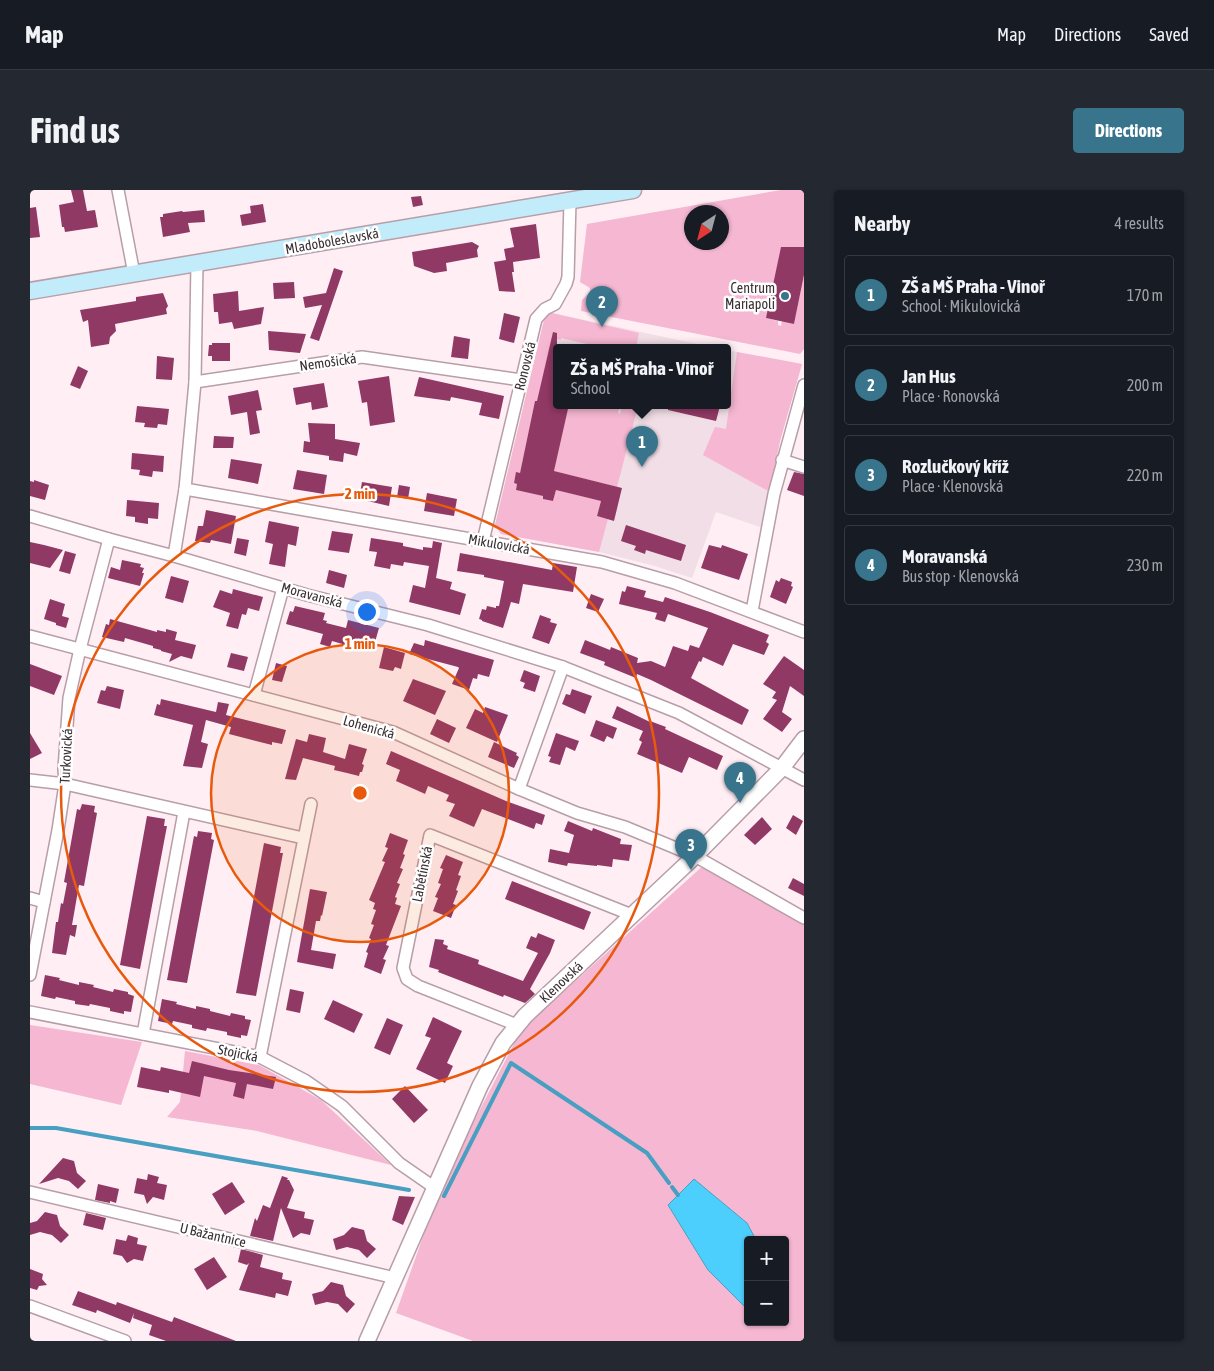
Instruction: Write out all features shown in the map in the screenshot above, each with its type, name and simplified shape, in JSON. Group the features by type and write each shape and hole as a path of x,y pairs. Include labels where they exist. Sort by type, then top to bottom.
{"main road":[{"name":"Mladoboleslavská","path":"30,291 633,190"}],"street":[{"path":"118,190 134,274"},
{"name":"Ronovská","path":"483,541 536,318 545,309 555,304 568,277 570,201"},
{"path":"174,556 185,489 195,382 197,263"},
{"name":"Nemošická","path":"195,382 362,357 521,380"},
{"path":"752,611 774,494 804,384"},
{"path":"782,460 804,467"},
{"name":"Mikulovická","path":"185,489 602,562 675,583 804,632"},
{"name":"Moravanská","path":"30,516 283,588 428,625 563,667 679,713 804,780"},
{"name":"Turkovická","path":"30,975 65,784 64,769 69,698 109,539"},
{"path":"254,695 283,588"},
{"name":"Lohenická","path":"30,636 393,732 518,789 577,813 625,827 695,856 804,918"},
{"path":"518,789 563,667"},
{"name":"Klenovská","path":"366,1341 494,1059 517,1025 695,856 782,768 804,739"},
{"path":"30,780 65,784 303,838"},
{"path":"260,1057 311,804"},
{"path":"143,1034 184,812"},
{"name":"Labětínská","path":"517,1025 418,986 407,979 403,968 430,835 632,915"},
{"path":"30,898 44,902"},
{"name":"Stojická","path":"30,1012 260,1057 306,1081 342,1106 399,1163 435,1188"},
{"name":"U Bažantnice","path":"30,1192 395,1278"},
{"path":"30,1306 125,1341"}],"shaded area":[{"path":"781,190 804,190 804,247 766,318 778,321 778,325 781,326 782,321 794,324 804,275 804,349 800,354 581,311 582,300 590,292 590,288 580,282 587,224 684,207 684,250 729,250 729,205 695,205"},
{"path":"552,313 697,344 553,344 553,409 731,409 731,351 802,364 780,441 763,528 716,512 692,578 655,566 591,550 501,534 495,525 545,316"},
{"path":"552,313 639,333 637,344 587,344 561,338 561,340 552,338 547,404 535,401 520,473 516,473 514,483 517,484 516,490 543,496 543,499 553,501 561,473 554,471 568,409 619,409 618,413 620,414 621,409 637,409 617,487 569,475 565,492 601,501 597,516 608,519 599,552 501,534 495,525 545,316"},
{"path":"737,352 802,364 780,441 770,492 703,455 715,427 726,429 729,409 731,409 731,394"},
{"path":"705,864 804,925 804,1341 473,1341 396,1313 442,1183 521,1030","holes":["694,1179 747,1223 754,1236 789,1236 789,1326 744,1326 744,1306 708,1270 668,1205"]},
{"path":"30,1025 142,1042 121,1105 30,1084"},
{"path":"185,1051 259,1065 321,1100 391,1165 257,1131 167,1117 180,1102"}],"water":[{"path":"694,1179 747,1223 754,1236 744,1236 744,1306 708,1270 668,1205"}],"building":[{"path":"71,190 83,190 87,211 95,210 98,227 65,232 64,227 62,227 59,205 74,202"},
{"path":"421,196 423,205 413,207 411,197"},
{"path":"263,204 266,222 242,226 240,215 251,213 250,206"},
{"path":"36,207 40,237 30,238 30,208"},
{"path":"204,210 205,222 188,223 190,232 163,237 160,217 163,217 163,214"},
{"path":"536,224 540,258 513,262 514,272 512,272 515,292 499,291 494,262 506,260 504,249 514,247 510,228"},
{"path":"472,242 479,246 477,250 478,257 446,263 447,271 434,273 414,266 412,252"},
{"path":"781,247 804,247 804,275 794,324 766,318"},
{"path":"334,268 343,271 319,341 310,338 322,305 305,308 303,297 326,293"},
{"path":"294,282 295,298 274,299 273,283"},
{"path":"238,291 239,311 264,307 261,324 234,329 232,322 219,324 218,312 214,312 213,294"},
{"path":"163,293 168,306 166,309 167,314 115,324 116,331 110,337 109,344 91,347 88,320 83,322 80,310 136,301 136,297"},
{"path":"504,313 520,317 514,343 499,339"},
{"path":"268,331 306,334 300,353 269,350"},
{"path":"553,332 557,333 557,344 553,344 553,409 568,409 554,471 622,488 614,521 597,516 601,501 556,490 553,501 543,499 543,496 516,490 517,484 514,483 516,472 520,473 535,401 537,401"},
{"path":"454,336 470,339 468,359 451,357"},
{"path":"212,343 230,343 230,361 212,361 212,356 208,356 209,345 212,345"},
{"path":"157,356 174,358 172,380 156,379"},
{"path":"78,366 88,371 80,389 70,385"},
{"path":"389,376 395,422 370,426 367,402 362,403 358,381"},
{"path":"419,377 504,396 499,419 479,415 482,403 451,397 450,401 414,396"},
{"path":"324,383 328,407 312,410 311,402 296,405 293,388"},
{"path":"258,390 262,410 256,411 260,433 250,435 247,412 231,415 228,396"},
{"path":"137,406 169,409 167,425 158,424 157,428 144,427 145,423 135,422"},
{"path":"668,409 719,409 716,421"},
{"path":"308,423 335,424 335,439 360,443 357,456 344,453 343,462 329,460 329,456 303,452 304,441 310,442"},
{"path":"214,436 234,437 233,448 213,448"},
{"path":"132,453 164,456 163,472 153,471 152,477 139,475 140,470 131,469"},
{"path":"231,459 262,464 258,484 228,478"},
{"path":"297,470 327,475 324,494 293,489"},
{"path":"794,472 804,474 804,496 787,490"},
{"path":"34,480 49,485 45,500 30,496 30,481 34,482"},
{"path":"362,482 392,487 389,506 359,499"},
{"path":"399,485 410,487 408,499 397,497"},
{"path":"427,493 457,499 454,516 424,511"},
{"path":"127,500 159,503 158,519 148,518 148,524 135,522 135,517 126,516"},
{"path":"206,510 236,516 231,544 211,540 210,543 195,541 198,526 203,526"},
{"path":"269,521 299,527 296,546 288,544 285,567 269,564 273,544 265,542"},
{"path":"626,525 686,545 681,561 646,550 645,554 634,550 636,546 621,541"},
{"path":"332,531 353,534 349,553 328,550"},
{"path":"237,538 249,540 246,556 234,553"},
{"path":"371,538 403,543 403,546 423,550 423,547 432,548 433,541 442,543 436,578 452,582 450,589 466,594 460,615 409,602 413,585 425,588 429,566 404,562 403,566 391,564 390,569 374,566 377,552 369,551"},
{"path":"30,542 63,550 50,568 30,563"},
{"path":"709,545 721,548 722,545 748,554 739,580 701,568"},
{"path":"65,551 76,554 70,574 59,571"},
{"path":"460,553 552,570 553,563 577,567 573,592 523,584 519,604 511,602 503,628 482,621 479,619 482,609 486,610 487,606 496,608 496,606 499,606 504,581 484,577 484,575 457,571"},
{"path":"122,560 141,564 140,567 144,568 140,586 108,578 111,567 120,570"},
{"path":"329,570 347,575 344,588 326,583"},
{"path":"171,576 189,581 183,603 165,598"},
{"path":"781,578 792,582 791,586 793,587 786,604 770,597 776,580 779,582"},
{"path":"627,586 646,591 644,597 663,602 665,597 769,635 766,642 769,644 764,655 733,644 723,666 703,657 691,678 749,710 742,725 651,680 637,674 636,678 604,665 605,662 580,653 585,640 610,650 611,647 638,658 637,663 651,661 665,667 673,646 688,651 690,645 699,648 708,628 668,614 665,622 655,619 657,613 619,604 622,591 625,592"},
{"path":"233,589 263,597 259,611 248,608 246,615 242,614 238,629 226,626 230,613 213,607 220,590 232,594"},
{"path":"591,594 604,599 598,612 586,608"},
{"path":"50,599 65,604 62,616 69,618 66,628 44,619"},
{"path":"295,606 325,613 323,620 327,621 326,623 346,628 348,620 379,628 373,649 356,644 356,648 332,641 330,647 320,644 323,634 286,624 290,611 293,612"},
{"path":"540,615 551,619 550,622 557,624 549,644 532,638"},
{"path":"110,619 157,632 157,630 166,632 166,629 177,632 175,640 196,645 192,659 181,656 169,662 172,654 153,648 153,646 125,638 124,642 102,637 106,624 109,625"},
{"path":"425,640 494,660 489,677 478,674 477,679 473,678 469,690 452,684 458,667 409,654 414,643 424,646"},
{"path":"384,647 405,653 401,669 395,667 393,671 379,668"},
{"path":"231,653 248,657 244,671 227,667"},
{"path":"784,656 804,670 804,696 790,686 782,712 792,719 782,732 763,719 777,700 772,698 776,692 763,684"},
{"path":"276,663 287,666 282,682 272,680"},
{"path":"30,664 62,676 54,695 30,686"},
{"path":"524,670 540,676 535,692 523,688 525,683 520,681"},
{"path":"413,679 446,691 435,715 403,701"},
{"path":"107,686 124,690 120,709 97,703 101,690 105,691"},
{"path":"572,689 592,696 585,714 562,704 566,694 570,695"},
{"path":"161,699 216,712 218,702 229,704 226,715 286,730 282,744 272,742 272,745 229,734 231,727 206,720 201,742 208,744 202,768 183,766 193,725 154,715 157,704 160,705"},
{"path":"617,706 650,722 666,727 665,729 723,756 717,770 689,757 682,773 637,754 642,742 639,740 643,731 612,718"},
{"path":"485,707 508,715 497,742 466,728 475,709 483,713"},
{"path":"437,719 456,728 449,743 430,734"},
{"path":"596,720 617,728 613,739 607,736 604,742 590,736"},
{"path":"30,733 42,753 30,759"},
{"path":"556,733 579,741 575,751 566,747 560,765 549,762 551,757 548,756"},
{"path":"309,734 326,738 323,752 345,759 349,744 367,749 362,764 364,765 362,772 360,772 359,776 334,770 335,766 303,758 296,780 285,779 296,739 307,742"},
{"path":"494,742 517,753 516,755 519,757 514,768 488,757"},
{"path":"391,751 506,801 545,815 542,825 536,823 534,829 482,809 474,827 449,816 455,804 446,801 449,795 428,786 425,794 396,781 400,770 386,764"},
{"path":"82,804 95,806 94,812 97,813 84,886 79,885 72,925 77,925 75,937 70,935 66,955 52,953 56,922 58,922 67,883 64,882 77,809 80,810"},
{"path":"793,815 803,821 796,835 786,828"},
{"path":"147,816 165,819 164,826 167,826 140,969 120,965"},
{"path":"762,817 772,829 755,845 744,835"},
{"path":"568,821 592,831 593,828 621,839 620,844 632,845 629,861 613,859 612,867 568,863 567,866 548,862 550,849 569,853 574,835 564,831"},
{"path":"198,831 212,833 211,839 214,840 187,983 167,980 194,836 197,837"},
{"path":"390,833 408,840 400,868 403,869 397,883 400,884 395,897 397,898 395,904 401,906 386,945 389,946 383,959 386,960 381,974 364,967 368,953 366,952 371,939 369,938 374,925 371,924 376,910 373,909 375,903 369,900 385,862 382,861 388,848 385,847"},
{"path":"264,843 281,847 280,853 283,853 256,996 236,993"},
{"path":"446,855 463,862 458,875 461,876 456,890 458,891 453,904 456,905 451,918 433,911 438,898 435,897 441,884 438,883 443,869 440,868"},
{"path":"793,878 804,884 804,896 788,888"},
{"path":"512,881 591,912 584,930 505,899"},
{"path":"310,889 327,892 322,916 320,921 316,921 311,950 336,954 333,969 297,962"},
{"path":"538,933 555,940 530,989 535,994 525,1003 504,995 503,997 429,967 435,939 444,940 443,944 448,946 447,949 479,960 478,964 523,981 538,953 526,948 531,936 536,938"},
{"path":"45,975 79,985 79,982 94,985 93,987 113,992 114,989 128,992 128,994 134,996 131,1012 124,1011 124,1014 110,1011 110,1008 90,1004 89,1006 75,1004 75,1001 41,996"},
{"path":"290,989 304,992 300,1013 286,1010"},
{"path":"162,999 196,1009 196,1006 210,1009 210,1011 230,1016 231,1013 245,1016 245,1019 251,1020 247,1036 241,1035 241,1038 227,1035 227,1032 207,1028 206,1031 192,1028 192,1025 173,1021 172,1024 158,1021"},
{"path":"333,1000 363,1014 354,1033 324,1019"},
{"path":"433,1017 462,1031 447,1063 453,1066 445,1083 416,1069 431,1038 425,1036"},
{"path":"387,1018 403,1025 390,1055 374,1048"},
{"path":"192,1061 229,1070 276,1077 273,1089 247,1084 244,1099 233,1096 236,1083 204,1076 200,1097 169,1090 169,1093 137,1087 141,1067 160,1071 161,1067 189,1073"},
{"path":"405,1086 428,1110 414,1123 392,1099"},
{"path":"63,1158 74,1161 77,1173 86,1181 78,1189 69,1181 58,1178 39,1184"},
{"path":"148,1174 159,1177 157,1183 167,1185 164,1200 153,1197 147,1204 144,1195 134,1193 137,1178 147,1180"},
{"path":"282,1176 288,1178 287,1180 289,1180 294,1190 287,1208 305,1212 304,1218 314,1220 310,1235 301,1233 293,1238 281,1208 273,1241 250,1236 255,1218 257,1221 263,1205 270,1208"},
{"path":"232,1182 245,1202 225,1215 212,1194"},
{"path":"98,1184 119,1189 116,1203 95,1200"},
{"path":"399,1196 415,1197 403,1225 392,1220"},
{"path":"45,1212 57,1215 60,1226 69,1235 61,1243 52,1235 40,1232 30,1235 30,1223 37,1221"},
{"path":"86,1213 106,1218 103,1230 83,1225"},
{"path":"352,1227 364,1230 367,1241 376,1249 367,1258 359,1250 347,1247 336,1250 333,1239 344,1235"},
{"path":"128,1235 138,1238 137,1244 147,1246 143,1261 134,1259 127,1263 122,1256 113,1254 116,1239 126,1241"},
{"path":"241,1249 263,1255 260,1267 283,1273 282,1279 292,1281 288,1296 276,1293 275,1298 239,1290 249,1263 247,1265 238,1262"},
{"path":"214,1257 227,1277 207,1290 194,1269"},
{"path":"30,1269 43,1274 42,1279 47,1285 39,1286 37,1290 30,1288"},
{"path":"331,1282 343,1285 346,1296 355,1304 347,1313 338,1304 327,1302 315,1305 312,1294 323,1291"},
{"path":"78,1291 116,1305 117,1302 172,1322 174,1317 236,1341 166,1341 149,1335 152,1325 133,1318 134,1313 130,1323 97,1310 96,1313 72,1305"}],"waterway":[{"path":"444,1196 511,1063 647,1153 669,1183"},
{"path":"30,1128 56,1128 409,1190"},
{"path":"672,1187 678,1195"}],"place":[{"name":"Centrum Mariapoli","path":"785,296"},
{"name":"Jan Hus","path":"602,327"},
{"name":"ZŠ a MŠ Praha - Vinoř","path":"642,467"},
{"name":"Moravanská","path":"740,803"},
{"name":"Rozlučkový kříž","path":"691,870"}]}
